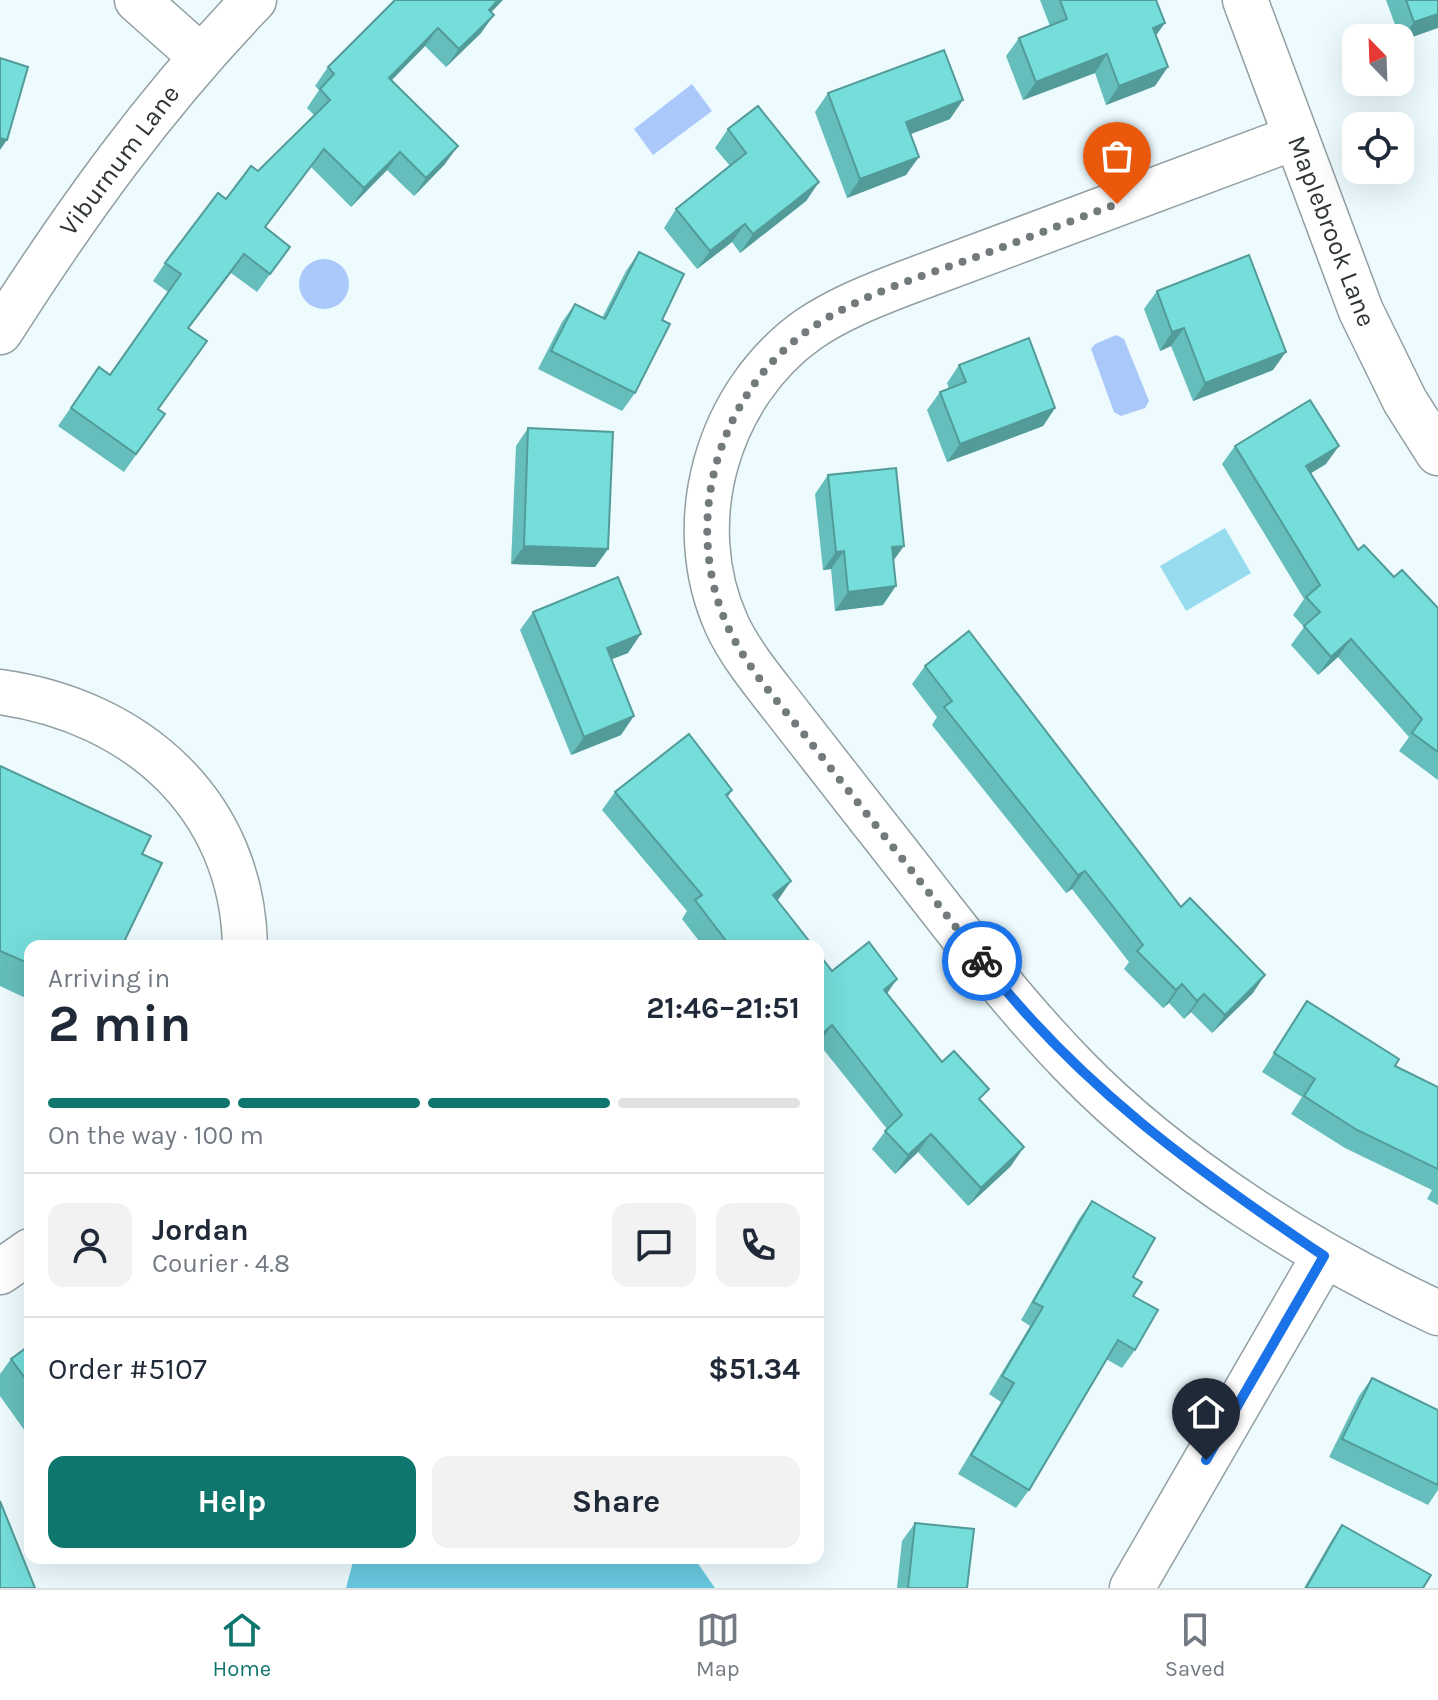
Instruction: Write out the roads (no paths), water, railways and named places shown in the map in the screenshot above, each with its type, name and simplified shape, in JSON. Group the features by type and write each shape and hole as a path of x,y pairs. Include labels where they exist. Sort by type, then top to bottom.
{"street":[{"path":"137,0 200,56"},
{"name":"Viburnum Lane","path":"0,332 60,238 200,56 254,0"},
{"name":"Maplebrook Lane","path":"1245,0 1382,359 1438,453"},
{"path":"1296,137 900,285 836,313 788,346 754,382 735,412 721,445 708,505 711,570 728,627 770,690 995,977 1075,1067 1169,1148 1324,1256 1438,1313"},
{"path":"0,692 62,706 104,725 164,764 188,788 206,810 231,861 238,885 244,940"},
{"path":"0,1272 24,1255"},
{"path":"1132,1588 1324,1256"}]}
